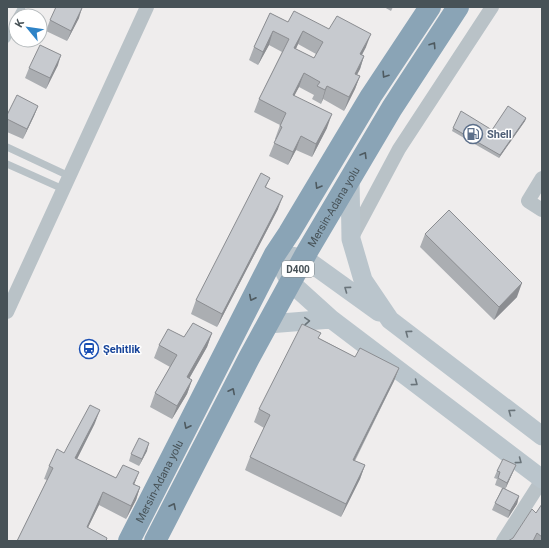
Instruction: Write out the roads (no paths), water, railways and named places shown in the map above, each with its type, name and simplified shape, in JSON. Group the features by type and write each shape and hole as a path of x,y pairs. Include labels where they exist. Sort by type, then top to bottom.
{"highway":[{"name":"Mersin-Adana yolu","path":"129,541 275,254 293,227 371,96 430,7"},
{"name":"Mersin-Adana yolu","path":"155,541 290,282 392,108 458,7"}],"main road":[{"path":"350,178 351,239 363,280 390,320"},
{"path":"275,254 304,258 390,320 542,436"},
{"path":"275,254 290,282 331,319 542,480"},
{"path":"268,324 331,319"}],"street":[{"path":"7,312 146,7"},
{"path":"351,239 400,149 492,7"},
{"path":"542,178 528,201 542,210"},
{"path":"503,541 542,480"}],"lane":[{"path":"7,147 69,176"},
{"path":"7,164 63,189"}],"place":[{"name":"Shell","path":"473,134"},
{"name":"Şehitlik","path":"89,349"}]}
